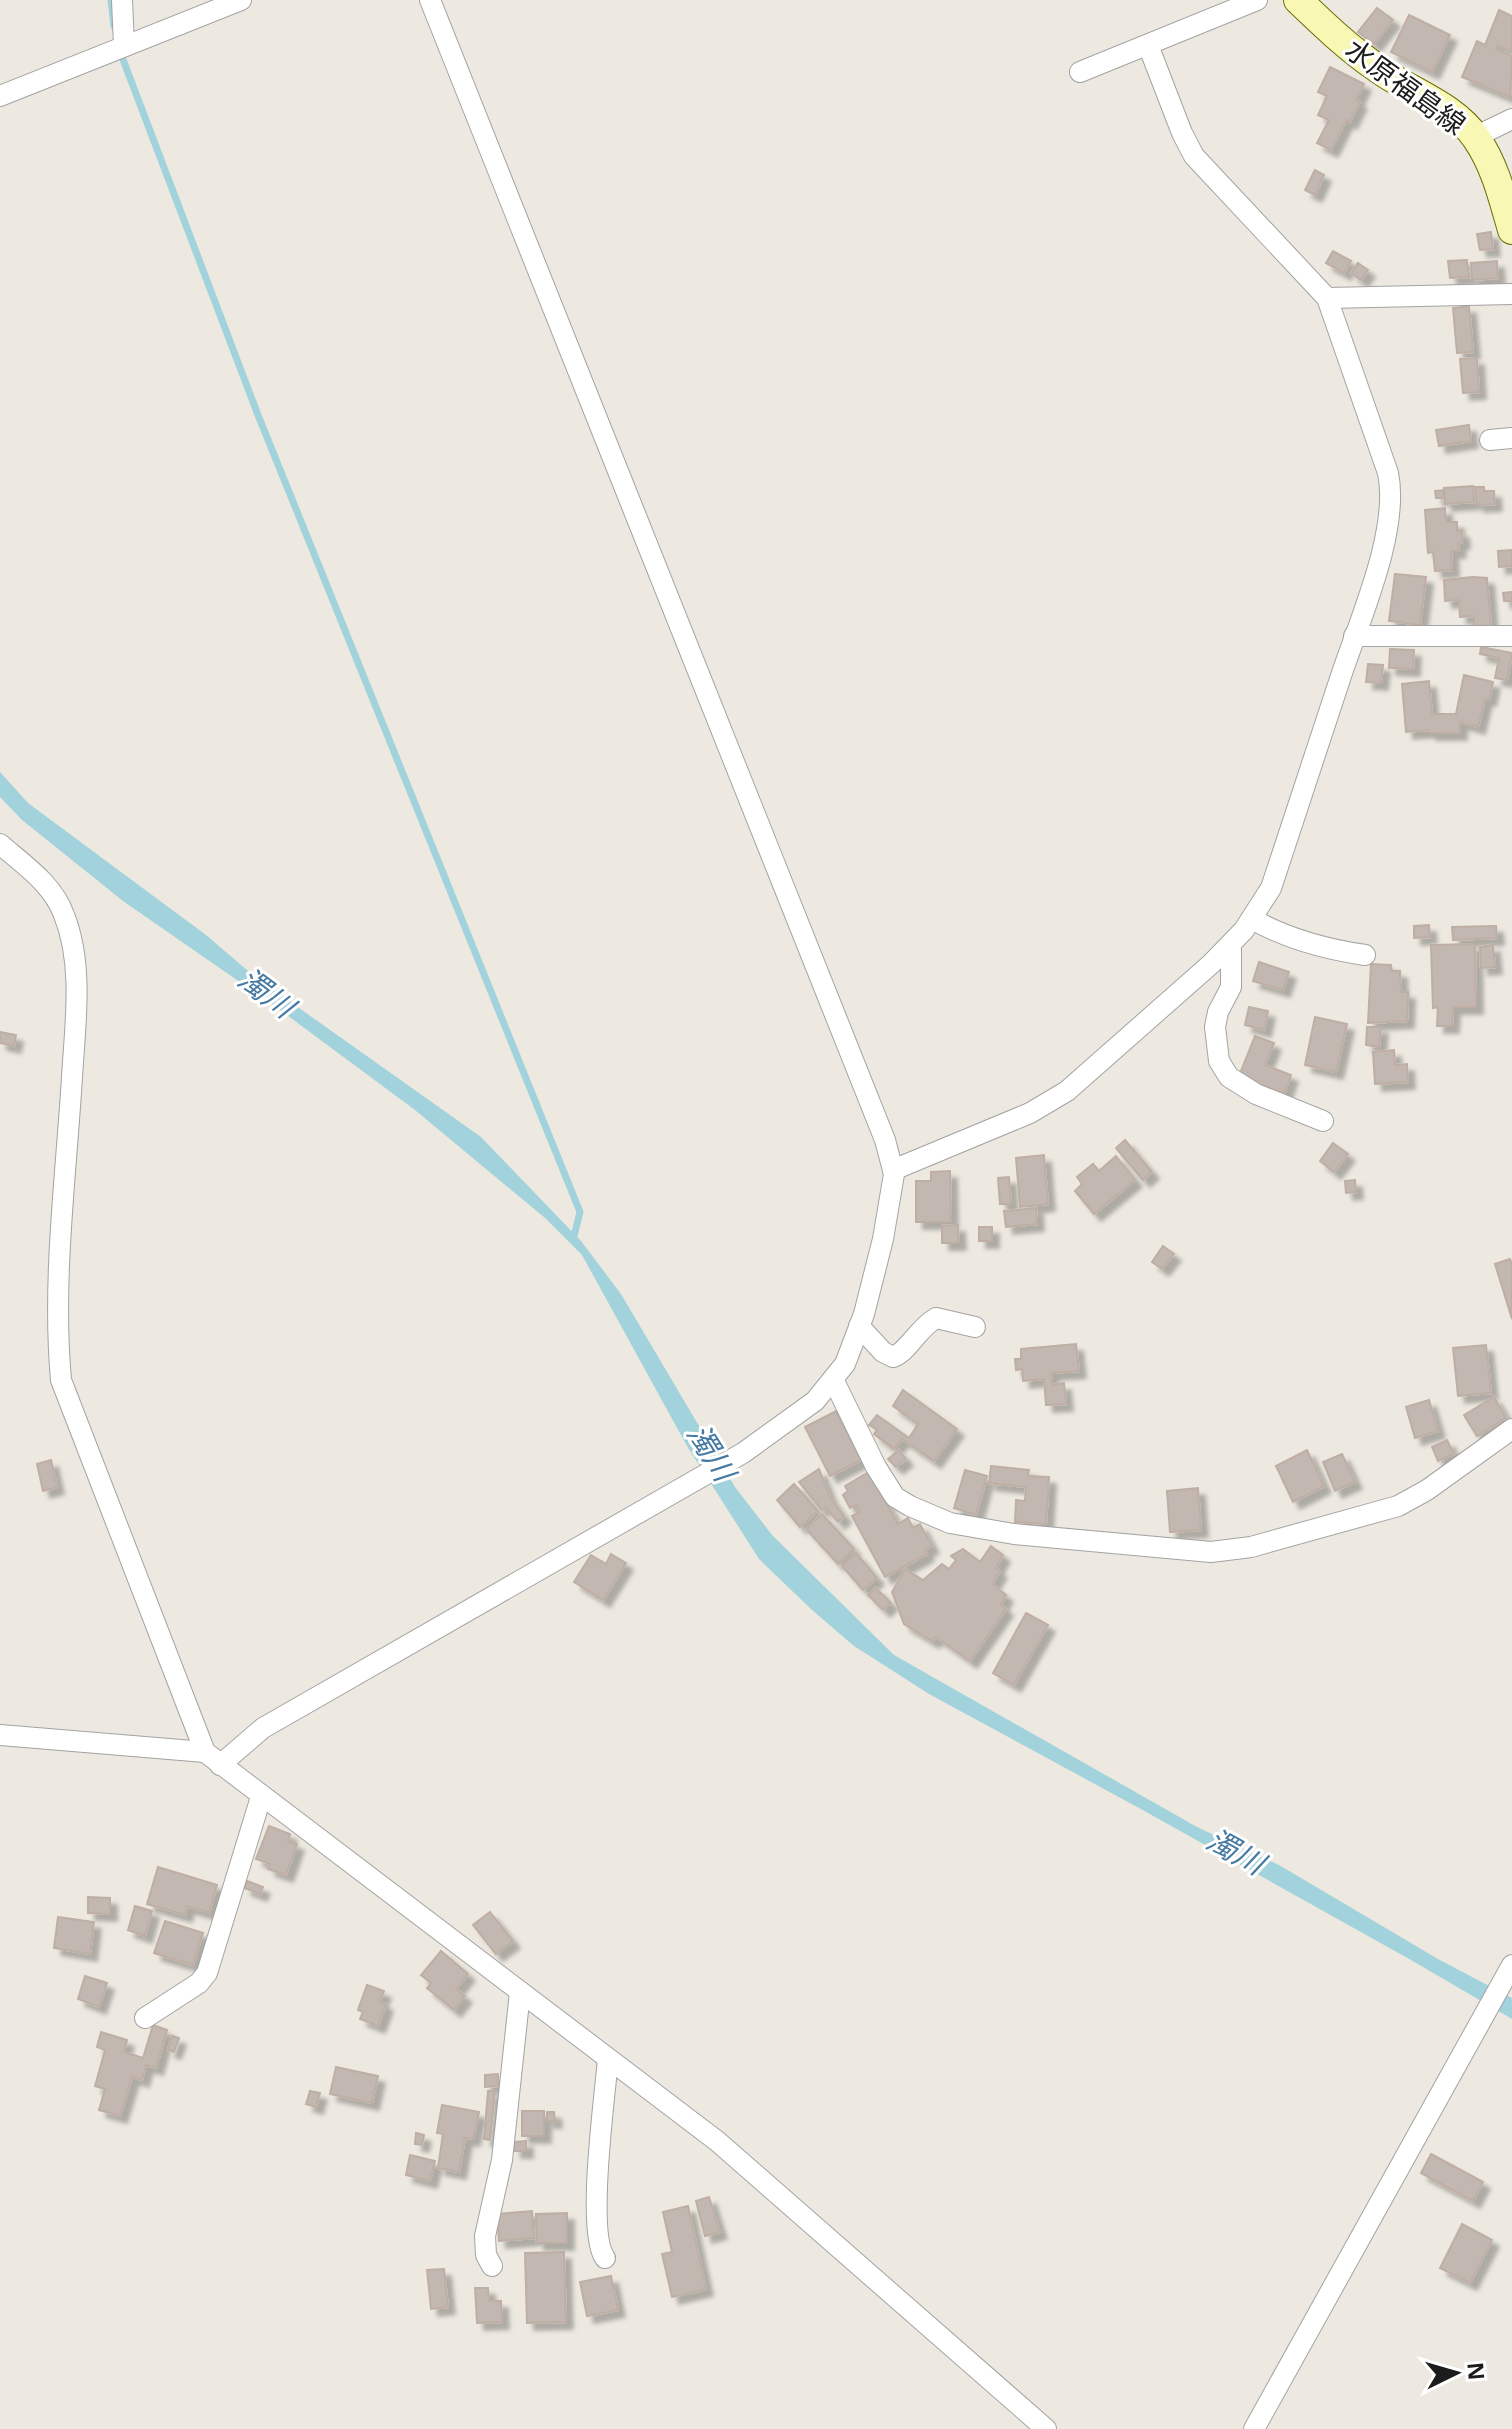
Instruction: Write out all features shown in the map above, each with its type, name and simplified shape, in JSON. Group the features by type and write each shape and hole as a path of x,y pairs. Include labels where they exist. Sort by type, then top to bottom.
{"main road":[{"name":"水原福島線","path":"1298,0 1378,70 1453,116 1475,137 1500,189 1512,230"}],"street":[{"path":"122,0 124,46"},
{"path":"0,96 241,0"},
{"path":"0,1735 212,1759 743,1453 815,1401 845,1364 883,1239 893,1170 885,1140 430,0"},
{"path":"1080,72 1257,0"},
{"path":"893,1170 1030,1113 1067,1091 1231,944 1252,919 1271,888 1390,518 1392,492 1388,473 1327,298 1194,156 1148,45"},
{"path":"1475,137 1512,119"},
{"path":"1327,298 1512,294"},
{"path":"1490,440 1512,438"},
{"path":"1354,636 1512,636"},
{"path":"0,844 50,888 64,915 75,956 75,1019 60,1277 58,1347 61,1380 212,1759 717,2141 1046,2429"},
{"path":"1252,919 1282,936 1365,955"},
{"path":"1231,944 1231,987 1218,1012 1215,1027 1219,1061 1229,1077 1256,1094 1323,1121"},
{"path":"859,1326 883,1352 893,1357 904,1352 921,1328 936,1318 975,1327"},
{"path":"833,1379 876,1467 895,1497 910,1506 950,1523 1014,1534 1211,1552 1251,1547 1398,1506 1427,1490 1512,1429"},
{"path":"145,2018 199,1983 207,1973 261,1797"},
{"path":"1254,2429 1511,1967"},
{"path":"492,2266 486,2255 485,2236 502,2160 520,1992"},
{"path":"605,2258 599,2250 597,2225 608,2059"}],"water":[{"name":"濁川","path":"0,772 28,803 206,935 254,976 481,1137 581,1241 621,1294 735,1487 772,1535 894,1655 1197,1827 1279,1865 1438,1959 1512,1998 1512,2019 1139,1808 929,1694 854,1646 759,1559 687,1446 582,1255 545,1218 415,1110 276,1007 123,901 22,820 0,797"}],"building":[{"path":"1377,8 1393,20 1374,44 1358,32"},
{"path":"1499,10 1512,16 1512,51 1498,45 1496,49 1512,56 1510,97 1462,77 1477,41 1485,45"},
{"path":"1409,15 1450,35 1432,72 1391,52"},
{"path":"1330,67 1364,84 1356,100 1360,102 1350,122 1346,120 1331,150 1317,143 1329,120 1318,115 1327,96 1318,92"},
{"path":"1315,170 1324,175 1315,195 1305,190"},
{"path":"1491,232 1493,249 1480,250 1477,234"},
{"path":"1333,251 1351,261 1344,273 1326,263"},
{"path":"1467,260 1469,277 1450,278 1448,261"},
{"path":"1497,261 1498,278 1472,280 1471,263"},
{"path":"1358,263 1368,270 1361,280 1351,273"},
{"path":"1469,306 1473,352 1457,353 1453,308"},
{"path":"1477,358 1479,392 1463,393 1460,359"},
{"path":"1469,425 1471,441 1439,446 1436,430"},
{"path":"1473,486 1474,502 1445,504 1444,488"},
{"path":"1475,487 1494,491 1495,504 1477,505"},
{"path":"1443,490 1444,498 1436,498 1435,491"},
{"path":"1445,508 1446,522 1457,522 1457,531 1462,531 1463,542 1458,543 1459,551 1451,551 1452,570 1435,571 1433,552 1428,553 1425,510"},
{"path":"1512,550 1512,566 1499,567 1498,551"},
{"path":"1395,574 1426,577 1420,625 1389,621"},
{"path":"1487,578 1491,626 1474,627 1474,616 1460,617 1459,600 1445,601 1444,580"},
{"path":"1512,592 1512,601 1504,601 1503,593"},
{"path":"1481,647 1512,653 1507,680 1495,678 1499,658 1480,654"},
{"path":"1390,649 1414,650 1413,669 1389,668"},
{"path":"1368,664 1383,665 1381,683 1366,682"},
{"path":"1464,675 1493,682 1489,699 1485,698 1478,727 1460,722 1460,733 1429,733 1429,730 1406,732 1402,684 1429,681 1432,714 1456,714"},
{"path":"1429,925 1430,937 1414,938 1414,926"},
{"path":"1496,926 1497,938 1453,940 1452,927"},
{"path":"1475,944 1476,1007 1453,1007 1452,1026 1437,1026 1438,1007 1433,1008 1431,945"},
{"path":"1493,945 1495,967 1481,968 1480,947"},
{"path":"1259,962 1289,972 1283,990 1253,981"},
{"path":"1371,964 1391,965 1392,971 1400,971 1401,992 1408,992 1407,1021 1368,1023"},
{"path":"1249,1007 1268,1011 1264,1030 1245,1025"},
{"path":"1315,1017 1347,1024 1336,1072 1305,1065"},
{"path":"1367,1027 1381,1027 1379,1047 1366,1045"},
{"path":"0,1032 16,1035 14,1046 0,1043"},
{"path":"1255,1036 1274,1043 1265,1065 1291,1075 1284,1094 1239,1076"},
{"path":"1394,1050 1395,1065 1407,1064 1408,1082 1375,1084 1373,1052"},
{"path":"1125,1140 1152,1172 1143,1180 1116,1148"},
{"path":"1333,1143 1348,1154 1334,1172 1320,1161"},
{"path":"1044,1155 1048,1204 1020,1207 1016,1158"},
{"path":"1116,1156 1135,1180 1094,1214 1075,1191 1082,1184 1077,1177 1093,1164 1099,1171"},
{"path":"950,1171 951,1222 916,1222 916,1181 931,1181 931,1172"},
{"path":"1009,1177 1011,1204 1000,1204 998,1178"},
{"path":"1355,1180 1356,1192 1346,1193 1345,1181"},
{"path":"1036,1208 1037,1224 1006,1227 1004,1211"},
{"path":"958,1225 959,1243 942,1243 942,1226"},
{"path":"979,1227 992,1227 992,1241 979,1241"},
{"path":"1163,1246 1174,1254 1162,1269 1152,1262"},
{"path":"1510,1259 1512,1264 1512,1319 1495,1264"},
{"path":"1076,1344 1079,1371 1051,1373 1052,1385 1064,1383 1066,1404 1046,1405 1044,1379 1023,1381 1022,1369 1016,1370 1015,1359 1021,1359 1021,1349"},
{"path":"1486,1345 1491,1393 1458,1396 1453,1348"},
{"path":"903,1390 957,1429 934,1461 902,1439 894,1449 874,1434 877,1430 869,1425 877,1415 909,1438 918,1424 893,1406"},
{"path":"1494,1397 1506,1418 1477,1436 1464,1415"},
{"path":"1429,1400 1438,1431 1415,1438 1406,1407"},
{"path":"836,1411 861,1460 830,1476 805,1427"},
{"path":"1447,1440 1454,1454 1438,1461 1432,1447"},
{"path":"899,1450 906,1459 896,1467 888,1459"},
{"path":"1307,1450 1324,1486 1293,1502 1276,1466"},
{"path":"1342,1454 1355,1482 1335,1491 1323,1462"},
{"path":"51,1460 57,1487 43,1491 37,1464"},
{"path":"991,1466 1029,1470 1028,1476 1049,1477 1046,1524 1015,1522 1016,1500 1025,1501 1026,1487 989,1483"},
{"path":"819,1469 830,1497 844,1516 838,1522 826,1508 821,1509 799,1482"},
{"path":"965,1470 987,1476 976,1515 954,1508"},
{"path":"869,1472 898,1524 908,1518 913,1528 920,1524 932,1546 925,1550 927,1554 885,1577 852,1516 860,1512 856,1505 850,1508 843,1495 848,1491 845,1486"},
{"path":"794,1484 818,1511 800,1527 777,1500"},
{"path":"1198,1488 1201,1530 1170,1532 1167,1491"},
{"path":"822,1514 854,1549 838,1564 806,1529"},
{"path":"991,1546 1003,1555 996,1568 1000,1571 992,1584 1006,1595 1001,1604 1006,1609 970,1661 936,1637 932,1641 904,1624 892,1592 905,1569 923,1580 942,1564 949,1569 956,1560 951,1556 963,1549 980,1562"},
{"path":"856,1553 877,1578 863,1590 842,1566"},
{"path":"611,1554 626,1563 603,1600 574,1582 591,1555 606,1564"},
{"path":"876,1588 891,1603 883,1610 868,1595"},
{"path":"1026,1613 1048,1625 1014,1685 993,1673"},
{"path":"269,1826 290,1834 288,1841 297,1844 286,1875 268,1869 270,1864 256,1859"},
{"path":"158,1867 217,1885 209,1913 187,1906 185,1915 147,1904"},
{"path":"247,1881 263,1887 260,1894 244,1888"},
{"path":"88,1897 110,1898 110,1914 88,1913"},
{"path":"135,1906 152,1911 145,1936 128,1930"},
{"path":"490,1912 513,1941 496,1954 473,1925"},
{"path":"58,1917 94,1922 90,1954 54,1948"},
{"path":"165,1921 203,1933 193,1965 154,1953"},
{"path":"441,1951 468,1974 456,1989 465,1996 454,2010 427,1988 431,1983 421,1975"},
{"path":"85,1976 107,1983 99,2007 78,1999"},
{"path":"367,1985 384,1991 380,2002 386,2004 378,2026 360,2019 363,2012 358,2010"},
{"path":"153,2025 167,2030 156,2068 146,2065 142,2080 132,2077 120,2116 99,2110 105,2089 95,2086 105,2050 97,2047 101,2032 127,2040 124,2052 143,2058"},
{"path":"172,2036 179,2038 174,2052 168,2050"},
{"path":"336,2067 378,2076 372,2103 330,2094"},
{"path":"498,2074 498,2086 485,2087 485,2075"},
{"path":"310,2091 320,2093 316,2107 306,2104"},
{"path":"488,2091 495,2091 490,2140 484,2139"},
{"path":"442,2105 479,2112 473,2139 465,2138 459,2172 438,2168 443,2134 437,2133"},
{"path":"522,2111 544,2111 544,2136 522,2136"},
{"path":"547,2112 554,2112 555,2121 547,2121"},
{"path":"416,2133 424,2135 422,2145 415,2144"},
{"path":"526,2141 526,2151 514,2151 514,2142"},
{"path":"1431,2154 1483,2182 1473,2201 1421,2173"},
{"path":"410,2155 435,2161 430,2181 406,2175"},
{"path":"709,2197 720,2232 705,2236 696,2201"},
{"path":"688,2206 706,2289 672,2297 662,2254 672,2252 663,2212"},
{"path":"532,2211 534,2238 499,2241 497,2214"},
{"path":"567,2213 567,2243 537,2243 536,2214"},
{"path":"1462,2224 1492,2240 1470,2283 1440,2268"},
{"path":"564,2252 566,2322 527,2323 525,2253"},
{"path":"444,2269 448,2307 431,2309 427,2270"},
{"path":"611,2276 618,2310 587,2316 580,2282"},
{"path":"475,2288 488,2288 489,2301 501,2301 502,2322 477,2323"}],"waterway":[{"path":"111,0 114,26"},
{"path":"119,49 258,415 580,1212 573,1240"}]}
